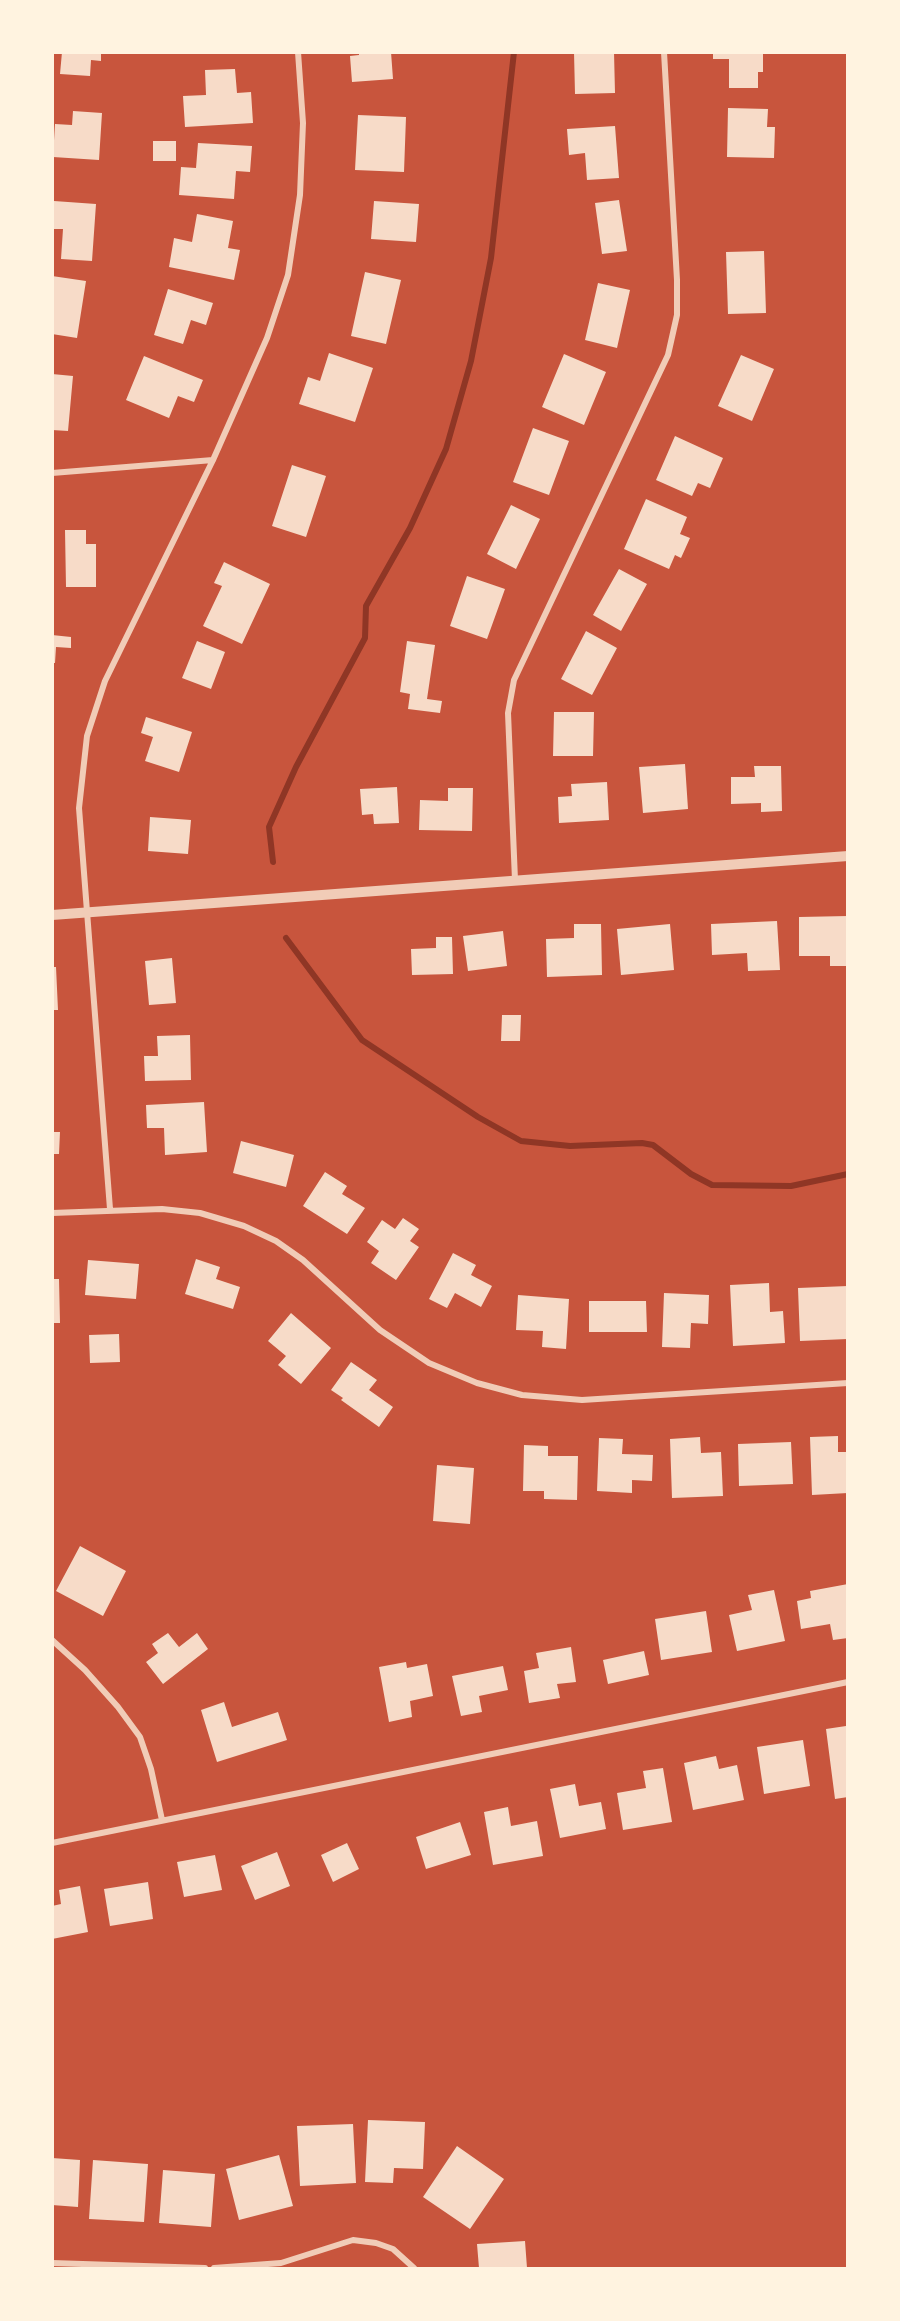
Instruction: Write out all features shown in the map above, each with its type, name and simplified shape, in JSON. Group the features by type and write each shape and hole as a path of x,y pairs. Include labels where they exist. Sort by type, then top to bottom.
{"street":[{"path":"110,1209 79,808 87,736 105,681 213,460 267,338 288,275 300,195 303,123 298,52"},
{"path":"515,880 508,713 514,680 668,356 677,315 664,52"},
{"path":"52,473 213,460"},
{"path":"52,915 848,856"},
{"path":"52,1213 110,1209 162,1209 200,1213 244,1226 276,1241 303,1260 380,1330 429,1363 477,1383 522,1395 582,1400 848,1383"},
{"path":"52,1640 85,1670 118,1707 140,1737 151,1769 162,1820"},
{"path":"52,1843 848,1682"},
{"path":"214,2268 282,2262 353,2240 376,2242 393,2249 414,2268"},
{"path":"52,2263 205,2268"}],"building":[{"path":"62,52 101,52 101,61 91,60 90,76 60,74"},
{"path":"359,52 391,52 393,79 352,82 350,56 359,55"},
{"path":"574,52 614,52 615,93 575,94"},
{"path":"713,52 763,52 763,72 758,72 758,88 729,88 729,59 713,59"},
{"path":"235,69 237,93 251,92 253,123 185,127 183,96 206,95 205,70"},
{"path":"728,108 768,109 767,127 775,127 774,158 727,157"},
{"path":"73,111 102,113 99,160 53,157 55,124 72,125"},
{"path":"358,115 406,117 404,172 355,170"},
{"path":"615,126 619,178 587,180 585,153 569,155 567,129"},
{"path":"153,141 176,141 176,161 153,161"},
{"path":"198,143 252,146 250,172 236,171 234,199 179,195 181,167 196,168"},
{"path":"619,200 627,251 602,254 595,203"},
{"path":"54,201 96,204 92,261 61,259 63,229 52,229"},
{"path":"374,201 419,204 416,242 371,239"},
{"path":"197,214 233,221 228,248 240,250 234,280 169,267 174,238 192,242"},
{"path":"764,251 766,313 728,314 726,252"},
{"path":"365,272 401,280 386,344 351,336"},
{"path":"52,276 86,281 77,338 52,334"},
{"path":"598,283 630,290 617,348 585,340"},
{"path":"168,289 213,303 206,325 191,320 183,344 154,335"},
{"path":"329,353 373,368 355,422 299,404 308,377 320,381"},
{"path":"564,354 606,372 584,425 542,407"},
{"path":"741,355 774,369 752,421 718,406"},
{"path":"144,356 203,380 194,402 178,396 169,418 126,400"},
{"path":"52,374 73,376 68,431 52,430"},
{"path":"533,428 569,441 549,495 513,482"},
{"path":"675,436 723,458 710,488 698,483 692,496 656,480"},
{"path":"292,465 326,476 306,537 272,526"},
{"path":"646,499 687,517 680,534 690,538 681,558 675,555 669,569 624,549"},
{"path":"511,505 540,519 516,569 487,554"},
{"path":"65,530 86,530 86,544 96,544 96,587 66,587"},
{"path":"224,562 270,584 242,644 203,626 222,586 214,583"},
{"path":"619,569 647,584 621,631 593,615"},
{"path":"467,576 505,589 487,639 450,626"},
{"path":"586,631 617,648 592,695 561,679"},
{"path":"52,635 71,637 71,648 56,647 55,663 52,663"},
{"path":"197,641 225,652 211,689 182,678"},
{"path":"407,641 435,645 427,699 442,701 440,713 408,709 410,694 400,692"},
{"path":"554,712 594,712 593,756 553,756"},
{"path":"146,717 192,732 179,772 145,761 153,737 141,733"},
{"path":"685,764 688,809 643,813 639,767"},
{"path":"754,766 781,766 782,811 761,812 761,803 731,804 731,777 755,777"},
{"path":"607,782 609,820 559,823 558,797 572,796 571,784"},
{"path":"397,787 399,823 374,824 373,814 362,815 360,789"},
{"path":"448,788 473,788 472,831 419,830 420,800 448,801"},
{"path":"150,817 191,820 188,854 148,851"},
{"path":"848,916 848,966 830,966 830,956 799,956 799,917"},
{"path":"777,921 780,970 748,971 747,953 712,955 711,924"},
{"path":"574,924 601,924 602,975 547,977 546,939 574,938"},
{"path":"670,924 674,970 621,975 617,929"},
{"path":"503,931 507,966 468,971 463,936"},
{"path":"436,937 452,937 453,974 412,975 411,949 436,948"},
{"path":"172,958 176,1003 149,1005 145,961"},
{"path":"52,967 56,967 58,1010 52,1010"},
{"path":"502,1015 521,1015 520,1041 501,1041"},
{"path":"190,1035 191,1080 145,1081 144,1056 158,1056 157,1036"},
{"path":"204,1102 207,1152 165,1155 164,1128 147,1128 146,1105"},
{"path":"52,1132 60,1132 59,1154 52,1154"},
{"path":"241,1141 294,1155 286,1187 233,1173"},
{"path":"325,1172 347,1186 342,1194 365,1208 347,1234 303,1206"},
{"path":"403,1218 419,1229 410,1241 419,1247 396,1280 371,1263 379,1251 367,1242 382,1220 395,1229"},
{"path":"453,1253 476,1265 471,1275 492,1286 481,1307 455,1293 447,1308 429,1299"},
{"path":"196,1259 220,1267 216,1279 240,1287 233,1309 185,1294"},
{"path":"88,1260 139,1264 136,1299 85,1295"},
{"path":"52,1279 59,1279 60,1323 52,1323"},
{"path":"769,1283 770,1312 783,1311 785,1343 733,1346 730,1285"},
{"path":"848,1286 848,1339 800,1341 798,1288"},
{"path":"664,1293 709,1295 708,1324 691,1323 690,1348 662,1347"},
{"path":"518,1295 569,1299 566,1349 542,1347 543,1331 516,1330"},
{"path":"589,1301 646,1301 647,1332 589,1332"},
{"path":"291,1313 331,1348 301,1384 278,1365 286,1356 268,1341"},
{"path":"119,1334 120,1362 90,1363 89,1335"},
{"path":"351,1362 377,1380 369,1390 393,1407 379,1427 341,1400 343,1398 331,1390"},
{"path":"838,1436 838,1452 848,1452 848,1493 812,1495 810,1437"},
{"path":"700,1437 701,1453 721,1452 723,1496 672,1498 670,1439"},
{"path":"599,1438 623,1439 622,1454 653,1455 652,1481 632,1480 632,1493 597,1491"},
{"path":"791,1442 793,1484 739,1486 738,1444"},
{"path":"524,1445 548,1446 548,1456 578,1456 577,1500 544,1499 544,1491 523,1491"},
{"path":"437,1465 474,1468 470,1524 433,1521"},
{"path":"80,1546 126,1571 103,1616 56,1591"},
{"path":"848,1584 848,1638 833,1640 830,1624 801,1629 797,1601 811,1598 810,1591"},
{"path":"774,1590 785,1641 737,1651 729,1615 752,1610 748,1595"},
{"path":"706,1611 712,1652 661,1660 655,1619"},
{"path":"168,1633 179,1647 197,1633 208,1649 163,1684 146,1662 158,1653 152,1644"},
{"path":"571,1647 576,1682 557,1684 560,1698 529,1703 524,1671 539,1668 536,1653"},
{"path":"644,1651 649,1675 608,1684 603,1660"},
{"path":"406,1662 407,1668 427,1664 433,1696 410,1701 412,1717 389,1722 379,1667"},
{"path":"503,1666 508,1690 479,1696 482,1712 461,1716 452,1676"},
{"path":"224,1702 232,1727 278,1712 287,1740 217,1762 201,1710"},
{"path":"846,1726 848,1797 835,1799 826,1729"},
{"path":"803,1740 810,1786 764,1794 757,1747"},
{"path":"716,1756 719,1769 737,1765 744,1800 693,1810 684,1763"},
{"path":"663,1768 672,1822 623,1830 617,1793 646,1788 643,1771"},
{"path":"575,1784 579,1806 601,1802 606,1829 560,1838 550,1789"},
{"path":"508,1807 511,1826 537,1821 543,1856 493,1865 484,1812"},
{"path":"460,1822 471,1855 426,1869 416,1837"},
{"path":"347,1843 359,1869 333,1882 321,1855"},
{"path":"277,1852 290,1886 255,1900 241,1866"},
{"path":"215,1855 222,1890 184,1897 177,1862"},
{"path":"148,1882 153,1919 110,1926 104,1889"},
{"path":"80,1886 88,1932 52,1939 52,1906 61,1904 59,1890"},
{"path":"368,2120 425,2122 423,2169 394,2168 393,2183 365,2182"},
{"path":"353,2124 356,2183 300,2186 297,2126"},
{"path":"457,2146 504,2179 470,2229 423,2197"},
{"path":"279,2155 293,2206 239,2220 226,2169"},
{"path":"52,2158 80,2160 78,2207 52,2205"},
{"path":"93,2160 148,2164 144,2222 89,2219"},
{"path":"163,2170 215,2174 211,2227 159,2223"},
{"path":"525,2241 527,2268 479,2268 477,2244"}],"waterway":[{"path":"273,862 269,827 296,767 365,638 366,606 410,528 446,449 471,361 491,258 514,52"},
{"path":"286,938 362,1040 478,1117 521,1141 570,1146 642,1143 653,1145 691,1174 712,1185 791,1186 848,1174"}]}
